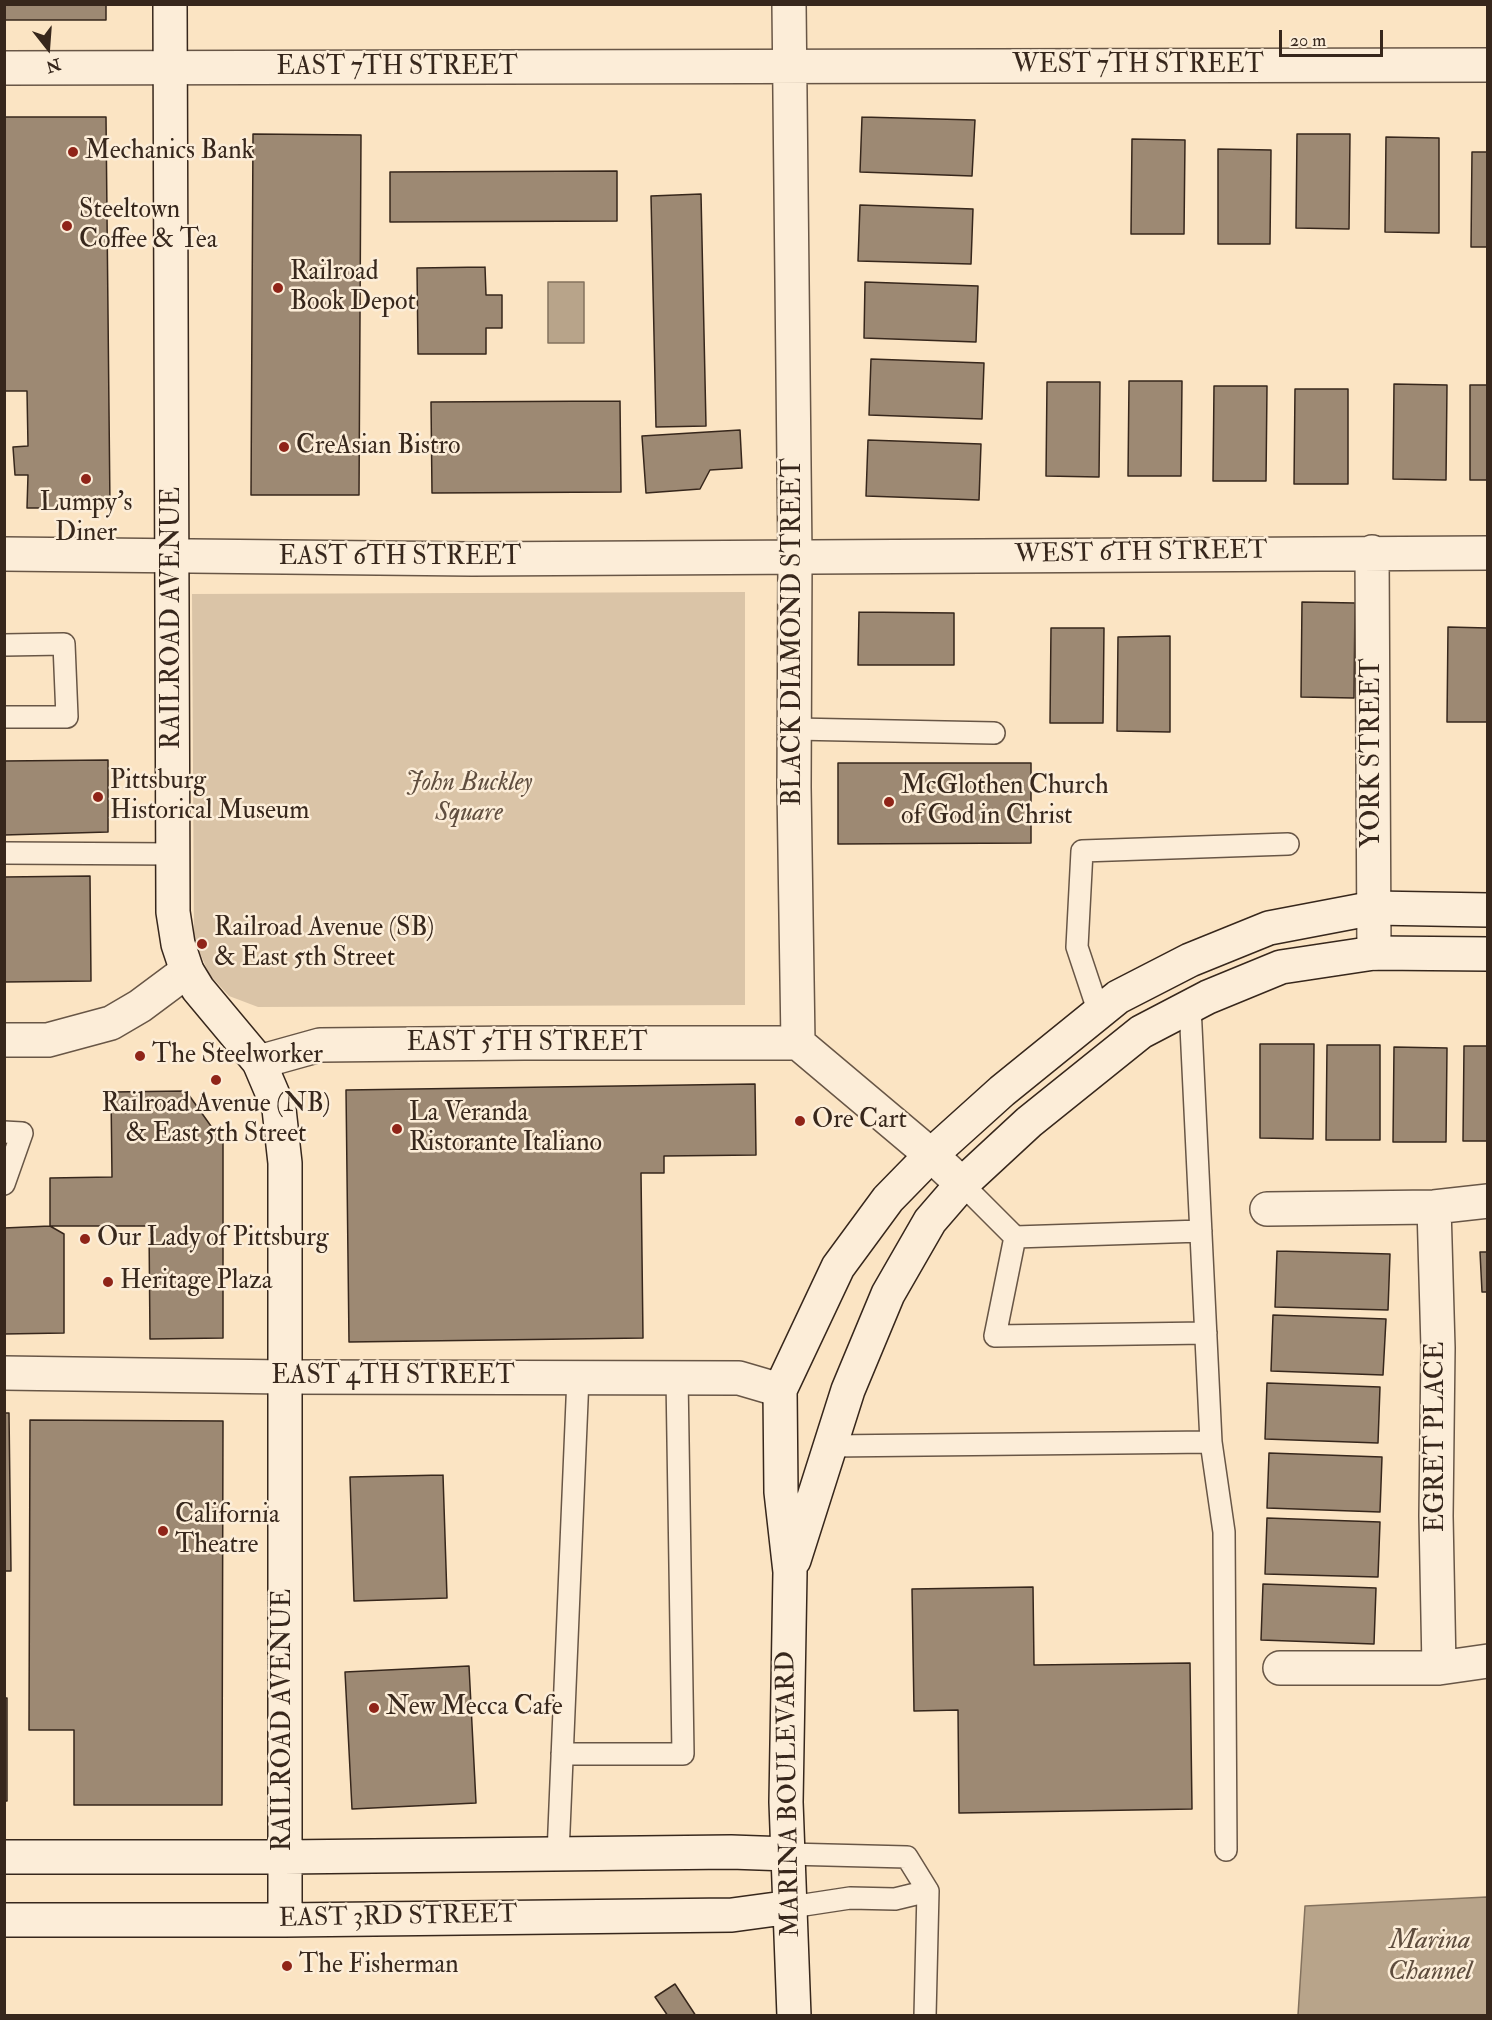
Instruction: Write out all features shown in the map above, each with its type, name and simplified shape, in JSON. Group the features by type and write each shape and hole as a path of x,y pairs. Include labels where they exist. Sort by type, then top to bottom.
{"street":[{"name":"RAILROAD AVENUE","path":"170,4 173,912 178,944 187,971 198,989 259,1062 279,1109 285,1163 285,1920"},
{"name":"BLACK DIAMOND STREET","path":"789,4 798,1043"},
{"name":"WEST 7TH STREET","path":"789,67 1488,65"},
{"name":"EAST 7TH STREET","path":"4,68 789,67"},
{"name":"YORK STREET","path":"1372,552 1374,953"},
{"name":"WEST 6TH STREET","path":"795,557 1488,553"},
{"name":"EAST 6TH STREET","path":"4,554 472,560 795,557"},
{"name":"MARINA BOULEVARD","path":"794,2016 786,1756 790,1572 782,1492 780,1390 838,1267 888,1199 931,1155 1002,1091 1118,997 1190,960 1269,928 1374,908 1488,910"},
{"name":"MARINA BOULEVARD","path":"790,1572 848,1390 888,1294 930,1221 962,1184 1029,1122 1141,1032 1190,1006 1281,967 1374,953 1488,954"},
{"path":"4,1040 48,1040 111,1023 140,1006 187,971"},
{"name":"EAST 5TH STREET","path":"259,1062 320,1045 798,1043"},
{"path":"798,1043 962,1184"},
{"path":"1268,1209 1434,1207 1488,1201"},
{"name":"EGRET PLACE","path":"1434,1207 1438,1348 1436,1516 1439,1668"},
{"name":"EAST 4TH STREET","path":"4,1373 284,1377 739,1378 780,1390"},
{"path":"1280,1668 1439,1668 1488,1661"},
{"path":"4,1857 284,1857 731,1852 788,1854"},
{"name":"EAST 3RD STREET","path":"4,1920 285,1920 732,1915 791,1906"}],"lane":[{"path":"4,645 64,644 67,717 4,717"},
{"path":"795,729 994,733"},
{"path":"1099,1013 1077,947 1082,851 1288,844"},
{"path":"4,853 173,854"},
{"path":"1190,1006 1211,1442 1224,1532 1226,1850"},
{"path":"4,1132 22,1133 4,1184"},
{"path":"962,1184 1015,1237 1201,1231"},
{"path":"1015,1237 995,1336 1206,1333"},
{"path":"558,1854 578,1377"},
{"path":"562,1754 683,1754 677,1377"},
{"path":"830,1446 1211,1442"},
{"path":"788,1854 907,1857 928,1891 925,2016"},
{"path":"791,1906 850,1898 895,1899 928,1891"}],"green space":[{"name":"John Buckley Square","path":"745,592 745,1005 258,1007 229,996 209,974 194,939 192,594"}],"water":[{"path":"548,282 584,282 584,343 548,343"},
{"name":"Marina Channel","path":"1487,1897 1487,2015 1298,2015 1305,1906"}],"building":[{"path":"4,4 106,4 106,20 4,20"},
{"path":"4,117 106,117 110,508 27,508 28,475 15,475 13,447 28,446 27,391 4,391"},
{"path":"862,117 975,120 972,176 860,172"},
{"path":"253,134 361,135 359,495 251,495"},
{"path":"1297,134 1350,134 1349,229 1296,228"},
{"path":"1386,137 1439,138 1439,233 1385,232"},
{"path":"1132,139 1185,140 1184,234 1131,234"},
{"path":"1218,149 1271,150 1270,244 1218,244"},
{"path":"1472,152 1488,152 1488,247 1471,247"},
{"path":"617,171 617,221 390,222 390,172"},
{"path":"701,194 706,426 656,427 651,196"},
{"path":"860,205 973,209 971,264 858,261"},
{"path":"485,267 486,295 502,295 502,328 486,328 486,354 418,354 417,268"},
{"path":"865,282 978,286 976,342 864,338"},
{"path":"871,359 984,363 982,419 869,415"},
{"path":"1129,381 1182,381 1181,476 1128,476"},
{"path":"1047,382 1100,382 1099,477 1046,476"},
{"path":"1394,384 1447,385 1446,480 1393,479"},
{"path":"1470,385 1488,385 1488,480 1470,480"},
{"path":"1214,386 1267,386 1266,481 1213,481"},
{"path":"1295,389 1348,389 1348,484 1294,484"},
{"path":"620,401 621,492 432,493 431,402"},
{"path":"740,430 742,468 710,470 700,489 646,493 642,436"},
{"path":"868,440 981,444 979,500 866,496"},
{"path":"1302,602 1355,603 1354,698 1301,697"},
{"path":"859,612 954,613 954,665 858,665"},
{"path":"1448,627 1488,628 1488,722 1447,722"},
{"path":"1051,628 1104,628 1103,723 1050,723"},
{"path":"1170,636 1170,732 1117,731 1118,637"},
{"path":"108,760 108,832 4,835 4,761"},
{"path":"838,763 1031,763 1031,843 838,844"},
{"path":"90,876 91,981 4,982 4,877"},
{"path":"1260,1044 1314,1044 1313,1139 1260,1138"},
{"path":"1327,1045 1380,1045 1380,1140 1326,1140"},
{"path":"1464,1046 1488,1046 1488,1141 1463,1141"},
{"path":"1394,1047 1447,1048 1446,1142 1393,1142"},
{"path":"755,1084 756,1155 664,1156 664,1173 641,1173 643,1338 349,1342 346,1090"},
{"path":"186,1091 223,1143 223,1338 150,1339 149,1226 50,1226 50,1178 112,1177 111,1092"},
{"path":"50,1226 64,1234 64,1333 4,1334 4,1228"},
{"path":"1277,1251 1390,1254 1388,1310 1275,1307"},
{"path":"1480,1252 1488,1252 1488,1292 1482,1292"},
{"path":"1273,1315 1386,1319 1383,1375 1271,1371"},
{"path":"1267,1383 1380,1387 1378,1443 1265,1439"},
{"path":"4,1413 9,1413 11,1571 4,1571"},
{"path":"30,1420 223,1421 222,1805 74,1805 74,1730 29,1730"},
{"path":"1269,1453 1382,1457 1380,1512 1267,1508"},
{"path":"443,1475 447,1598 354,1601 350,1477"},
{"path":"1267,1518 1380,1522 1378,1577 1265,1574"},
{"path":"1263,1584 1376,1588 1374,1644 1261,1640"},
{"path":"1033,1587 1034,1665 1190,1663 1192,1809 959,1813 958,1710 914,1711 912,1589"},
{"path":"469,1666 476,1803 352,1809 345,1672"},
{"path":"4,1698 7,1698 7,1801 4,1801"},
{"path":"675,1984 696,2016 668,2016 655,1997"}],"place":[{"name":"Mechanics Bank","path":"73,152"},
{"name":"Steeltown Coffee & Tea","path":"67,226"},
{"name":"Railroad Book Depot","path":"278,288"},
{"name":"CreAsian Bistro","path":"284,447"},
{"name":"Lumpy's Diner","path":"86,479"},
{"name":"Pittsburg Historical Museum","path":"98,797"},
{"name":"McGlothen Church of God in Christ","path":"889,802"},
{"name":"Railroad Avenue (SB) & East 5th Street","path":"202,944"},
{"name":"The Steelworker","path":"140,1056"},
{"name":"Railroad Avenue (NB) & East 5th Street","path":"216,1080"},
{"name":"Ore Cart","path":"800,1121"},
{"name":"La Veranda Ristorante Italiano","path":"397,1129"},
{"name":"Our Lady of Pittsburg","path":"85,1239"},
{"name":"Heritage Plaza","path":"108,1282"},
{"name":"California Theatre","path":"163,1531"},
{"name":"New Mecca Cafe","path":"374,1708"},
{"name":"The Fisherman","path":"287,1966"}]}
